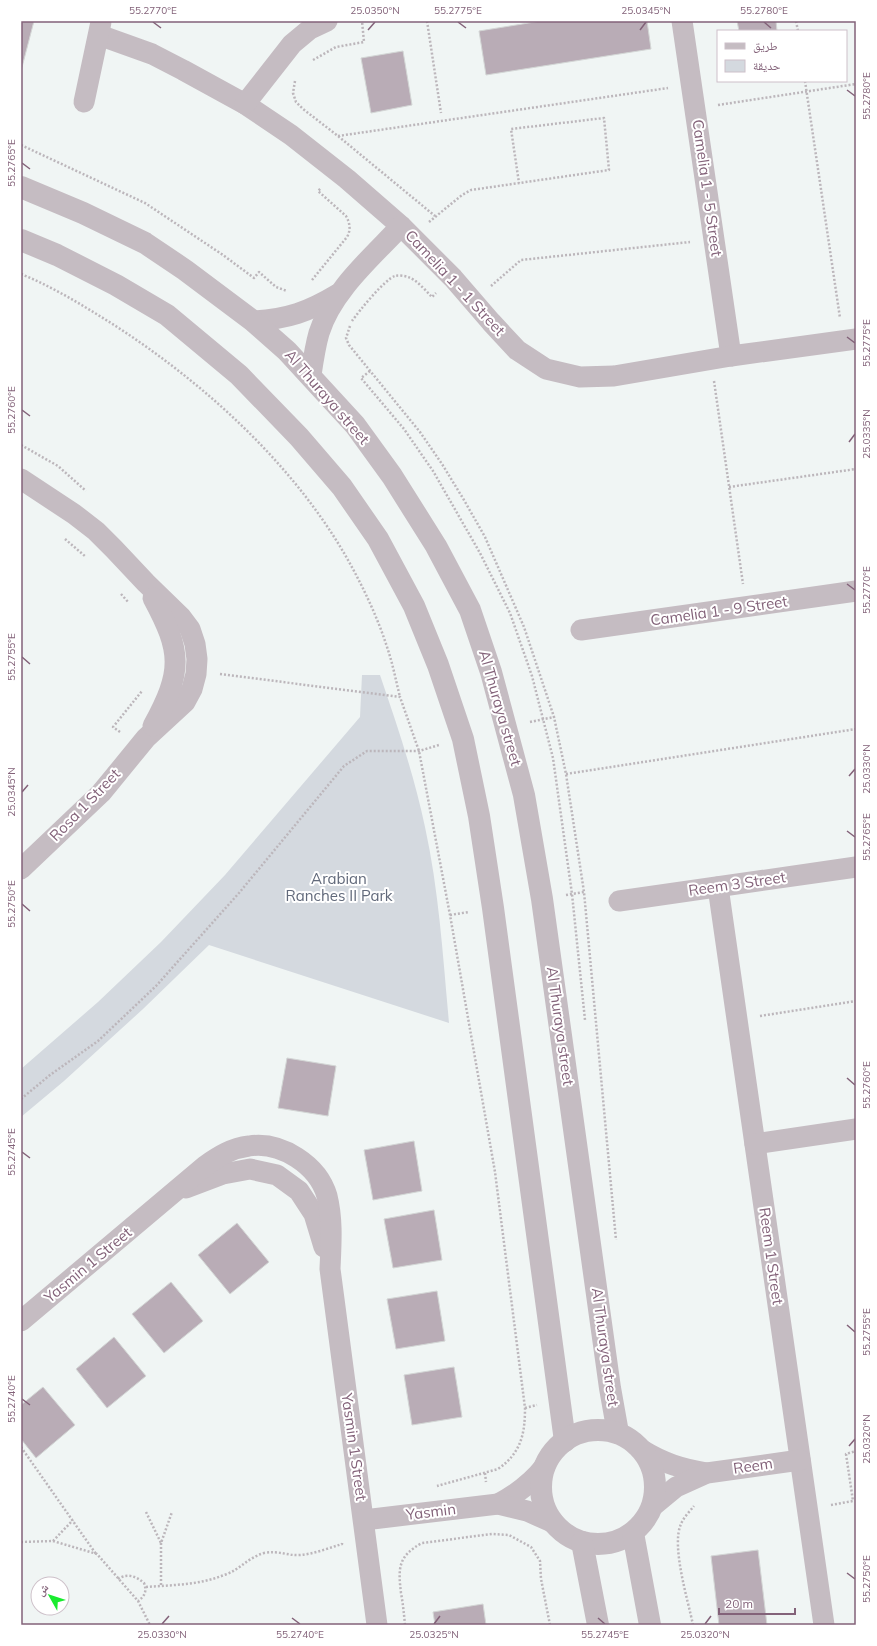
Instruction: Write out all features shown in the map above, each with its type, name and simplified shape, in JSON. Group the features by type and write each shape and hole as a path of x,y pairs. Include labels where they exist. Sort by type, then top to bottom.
{"street":[{"path":"245,104 292,44 310,29 327,21"},
{"name":"Camelia 1 - 5 Street","path":"682,21 714,239 721,357"},
{"path":"84,102 100,28"},
{"name":"Camelia 1 - 1 Street","path":"100,28 183,70 245,104 291,135 347,179 406,231 453,278 517,350 546,369 580,377 614,376 721,357 850,340"},
{"name":"Al Thuraya street","path":"21,187 83,213 145,243 185,270 253,321 288,351 355,425 392,476 436,546 470,610 491,672 524,795 542,899 610,1388 618,1433"},
{"path":"253,321 276,320 299,314 320,305 340,292 406,231"},
{"path":"21,240 57,255 116,285 167,315 239,375 300,437 342,488 378,539 414,606 438,664 463,739 479,816 493,908 565,1441"},
{"path":"311,375 319,332 328,311 340,292"},
{"name":"Rosa 1 Street","path":"21,478 96,531 146,583 167,623 173,640 175,658 174,676 170,693 146,738 101,792 21,869"},
{"name":"Camelia 1 - 9 Street","path":"581,630 856,591"},
{"name":"Reem 3 Street","path":"619,901 856,867"},
{"name":"Reem 1 Street","path":"718,887 824,1625"},
{"path":"755,1144 856,1129"},
{"name":"Yasmin 1 Street","path":"21,1321 174,1193 223,1174 250,1169 277,1175 299,1191 314,1214 330,1269 377,1625"},
{"path":"600,1430 618,1433 631,1440 642,1450 652,1467 656,1486 653,1506 645,1521 632,1533 617,1542 600,1545 582,1542 566,1535 554,1523 546,1511 542,1496 542,1481 545,1466 553,1452 565,1441 582,1433 600,1430"},
{"name":"Reem","path":"642,1450 672,1466 707,1473"},
{"name":"Reem","path":"653,1506 676,1487 707,1473 800,1460"},
{"name":"Yasmin","path":"498,1504 525,1488 536,1478 545,1466"},
{"name":"Yasmin","path":"364,1520 498,1504 527,1512 554,1523"},
{"path":"632,1533 650,1625"},
{"path":"582,1542 598,1625"}],"path":[{"path":"311,61 336,47 364,42 362,21"},
{"path":"427,21 441,113"},
{"path":"297,75 293,88 296,102 303,110 338,136 435,216"},
{"path":"805,82 850,340"},
{"path":"695,108 856,84"},
{"path":"338,136 692,85"},
{"path":"406,231 435,216 462,195 471,190 610,170 604,118 511,129 519,182"},
{"path":"21,145 145,203 223,255 254,278 259,272 276,287 288,291"},
{"path":"310,282 343,243 349,233 349,221 346,216 318,191 323,186"},
{"path":"486,290 521,260 714,239"},
{"path":"21,274 74,300 146,346 206,394 241,426 274,460 298,488 321,518 341,548 359,581 388,650 400,697 419,751 452,923 494,1172 525,1408 522,1439 512,1458 505,1464 498,1469 432,1487"},
{"path":"453,278 432,297 414,280 408,277 396,276 390,279 360,310 350,325 346,338 349,345 420,432 464,500 484,538 524,627 554,717 566,774 584,892 616,1242"},
{"path":"721,357 729,486 746,607"},
{"path":"729,486 856,468"},
{"path":"62,537 87,558"},
{"path":"117,589 131,605"},
{"path":"214,674 400,697"},
{"path":"507,728 554,717"},
{"path":"566,774 856,729"},
{"path":"21,1099 50,1074 98,1041 156,986 239,893 344,766 367,751 419,751 463,739"},
{"path":"737,1019 856,1001"},
{"path":"21,1447 96,1554 138,1601 150,1625"},
{"path":"807,1509 853,1501 846,1454 856,1451"},
{"path":"693,1625 679,1559 677,1541 681,1524 695,1505 700,1503"},
{"path":"146,1512 161,1542"},
{"path":"161,1586 161,1542 172,1512"},
{"path":"53,1541 73,1520"},
{"path":"405,1625 399,1573 405,1556 413,1548 422,1543 492,1534 509,1535 531,1547 540,1561 541,1580 550,1625"},
{"path":"146,1587 206,1581 225,1575 237,1569 248,1560 262,1554 275,1551 300,1555 342,1544 341,1537"},
{"path":"21,1542 53,1541 96,1554"},
{"path":"118,1579 126,1576 134,1576 140,1579 146,1587 145,1593 138,1601"}],"green space":[{"name":"Arabian Ranches II Park","path":"362,675 380,675 405,750 421,808 434,875 449,1023 209,945 143,1009 64,1081 21,1117 21,1069 98,1002 161,942 225,875 360,717"}],"building":[{"path":"21,21 34,21 21,71"},
{"path":"541,21 647,21 651,49 486,75 479,31"},
{"path":"737,21 776,21 777,30 739,30"},
{"path":"403,51 412,105 371,113 361,58"},
{"path":"287,1058 336,1066 328,1116 278,1108"},
{"path":"414,1141 422,1191 373,1200 364,1150"},
{"path":"434,1210 442,1260 393,1268 384,1219"},
{"path":"237,1223 269,1262 230,1294 198,1255"},
{"path":"171,1282 203,1321 164,1353 132,1314"},
{"path":"437,1291 445,1341 396,1349 387,1299"},
{"path":"114,1337 146,1376 107,1408 76,1369"},
{"path":"454,1367 462,1417 412,1425 404,1375"},
{"path":"43,1387 75,1425 36,1458 21,1439 21,1405"},
{"path":"758,1550 767,1625 719,1625 711,1556"},
{"path":"483,1604 486,1625 435,1625 433,1612"}]}
